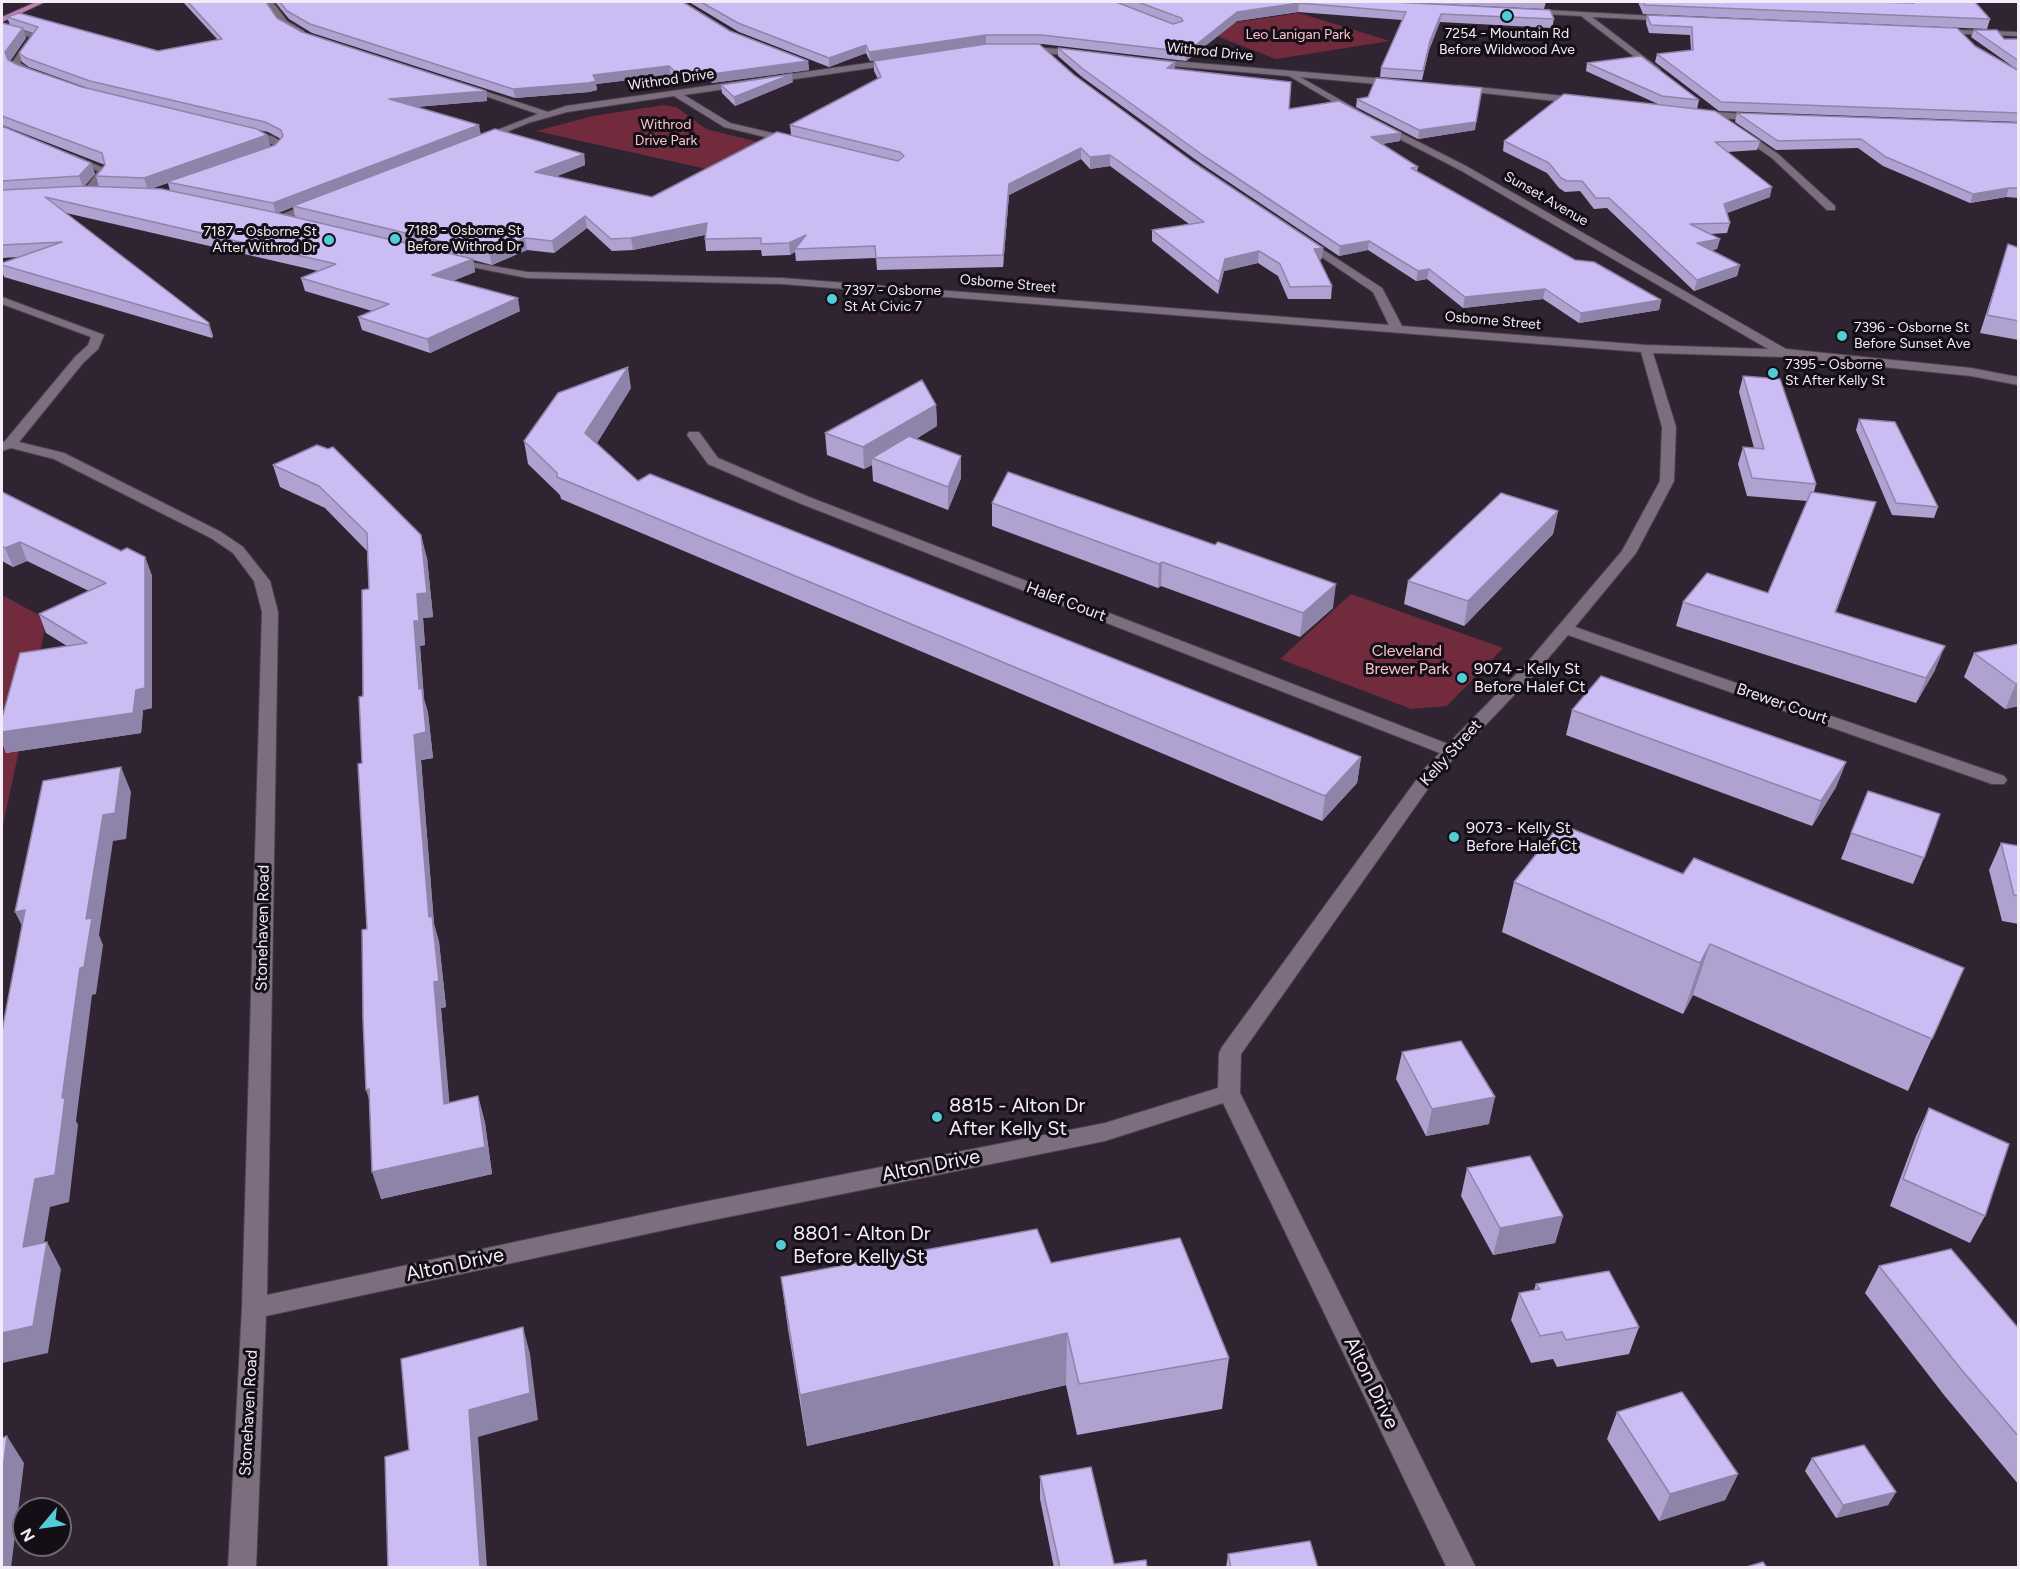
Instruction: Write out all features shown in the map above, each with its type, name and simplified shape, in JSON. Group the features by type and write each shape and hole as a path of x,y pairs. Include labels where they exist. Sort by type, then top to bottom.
{"main road":[{"path":"2,20 41,2"}],"street":[{"path":"269,2 284,23 308,38"},
{"path":"1524,11 1685,20"},
{"path":"1582,14 1665,76"},
{"path":"2,28 35,36 15,64 46,78"},
{"path":"1921,30 2019,34"},
{"path":"1957,32 1967,41"},
{"path":"1015,48 1093,55"},
{"path":"1042,49 1056,62"},
{"name":"Withrod Drive","path":"1136,60 1413,84"},
{"name":"Withrod Drive","path":"465,146 546,114 902,61"},
{"path":"807,64 827,72"},
{"name":"Sunset Avenue","path":"1289,74 1329,99 1463,168 1699,306 1785,353"},
{"path":"455,85 546,114"},
{"path":"1449,87 1588,102"},
{"path":"675,93 727,125 799,142"},
{"path":"1699,103 1775,156 1831,208"},
{"path":"1687,112 1767,119"},
{"path":"234,129 271,139 279,144 274,151 253,158"},
{"path":"62,153 103,170 102,174 82,193 99,193"},
{"path":"300,224 271,218 328,198"},
{"path":"1293,233 1378,290 1397,329"},
{"name":"Osborne Street","path":"438,257 503,272 527,275 782,281 1646,349 1785,353 1971,372 2019,381"},
{"path":"2,300 98,335 88,352 6,446"},
{"name":"Kelly Street","path":"1229,1093 1230,1053 1391,825 1431,772 1532,667 1629,553 1667,481 1669,427 1646,349"},
{"name":"Halef Court","path":"694,435 713,462 804,500 1451,751"},
{"name":"Stonehaven Road","path":"6,446 59,456 216,535 238,550 262,580 270,612 254,1308 242,1568"},
{"name":"Brewer Court","path":"1565,629 1998,780"},
{"name":"Alton Drive","path":"254,1308 664,1220 1105,1131 1229,1093 1462,1568"}],"green space":[{"name":"Leo Lanigan Park","path":"1299,13 1390,41 1276,59 1196,28"},
{"name":"Withrod Drive Park","path":"664,105 676,107 706,129 770,145 720,172 536,131 593,116"},
{"name":"Cleveland Brewer Park","path":"1351,594 1503,648 1447,706 1411,709 1280,659"},
{"path":"2,595 54,623 45,628 2,830"}],"building":[{"path":"188,2 266,2 277,18 302,32 486,91 389,99 479,125 273,203 167,182 275,145 283,136 281,130 265,122 90,81 26,58 19,53 38,27 7,17 19,13 158,51 222,39"},
{"path":"280,2 683,2 730,31 808,61 712,74 709,71 679,75 669,66 593,75 596,81 588,83 513,89 310,24 287,11"},
{"path":"701,2 1116,2 1173,24 1183,21 1181,18 1138,2 1393,2 1550,10 1554,19 1441,14 1430,41 1423,71 1381,68 1406,12 1299,3 1237,12 1187,52 1042,35 986,35 869,52 866,45 829,58 738,23"},
{"path":"1643,2 1975,2 1990,19 1645,5"},
{"path":"1647,15 1957,28 1975,46 2019,71 2019,113 1721,102 1657,54 1693,50 1692,27 1651,25"},
{"path":"2,23 23,28 5,52 8,60 18,65 82,87 257,129 267,135 144,178 96,176 105,165 102,153 2,116"},
{"path":"1974,30 1997,30 2004,39 2019,39 2019,61"},
{"path":"986,44 1039,44 1074,75 1193,162 1323,248 1314,249 1332,286 1290,287 1280,264 1259,251 1225,259 1219,282 1152,230 1204,222 1110,155 1090,157 1081,148 1009,184 1003,255 876,258 875,246 795,249 806,235 789,243 761,244 761,238 705,239 707,223 631,238 611,239 585,216 552,241 525,238 489,253 293,206 495,129 584,154 535,172 652,197 777,132 898,161 904,156 900,152 790,125 881,77 874,61"},
{"path":"1058,48 1175,62 1167,68 1291,82 1289,109 1339,101 1401,133 1371,137 1418,167 1411,168 1575,260 1594,262 1661,300 1581,313 1545,289 1465,297 1429,269 1418,271 1369,241 1340,246 1204,156 1083,69"},
{"path":"1641,56 1699,100 1662,96 1587,63"},
{"path":"792,74 734,97 721,85"},
{"path":"1376,78 1482,88 1476,122 1419,130 1357,99 1368,97"},
{"path":"1564,94 1715,111 1760,141 1715,142 1772,187 1724,204 1730,223 1690,224 1720,239 1697,243 1740,265 1697,280 1609,198 1596,198 1582,181 1567,181 1561,178 1549,163 1504,141"},
{"path":"1737,113 2019,123 2019,188 1973,194 1886,157 1861,139 1778,141"},
{"path":"2,126 91,163 79,176 2,181"},
{"path":"83,186 162,189 273,212 473,259 432,275 518,298 427,339 358,317 389,304 301,278 336,264 45,197 209,323 208,325 2,265 2,263 62,242 2,245 2,190"},
{"path":"2008,244 2019,248 2019,321 1987,315"},
{"path":"628,367 585,433 638,481 650,474 1361,757 1325,796 557,477 557,473 524,441 558,393"},
{"path":"1743,376 1780,379 1816,484 1752,478 1743,447 1764,449"},
{"path":"922,380 936,405 863,447 825,433"},
{"path":"1859,419 1895,422 1938,507 1896,503"},
{"path":"909,436 961,456 948,487 872,458"},
{"path":"317,445 328,449 333,447 421,535 427,593 417,594 419,621 414,621 419,689 422,688 426,732 414,735 429,917 432,916 439,981 434,982 444,1104 478,1096 485,1147 372,1172 369,1089 366,1090 363,1019 362,930 367,929 358,764 362,763 359,697 363,696 362,590 369,589 367,533 319,486 273,465"},
{"path":"1008,472 1215,545 1218,542 1336,584 1303,613 1162,562 1159,564 992,503"},
{"path":"2,492 121,551 127,548 145,557 145,688 136,690 133,713 2,732 2,718 20,653 87,643 39,614 106,583 20,542 5,548 2,546"},
{"path":"1811,492 1876,502 1835,612 1945,646 1926,678 1683,602 1707,573 1768,593"},
{"path":"1501,493 1558,511 1468,601 1408,581"},
{"path":"2019,644 2019,684 1974,653"},
{"path":"1601,676 1846,762 1821,801 1572,710"},
{"path":"121,767 115,813 103,815 86,919 92,918 84,967 80,968 62,1098 65,1098 55,1175 35,1179 23,1247 47,1242 33,1326 2,1333 2,1031 25,910 15,912 43,781"},
{"path":"1868,791 1940,814 1924,858 1851,833"},
{"path":"1560,824 1683,874 1694,858 1964,968 1932,1039 1710,944 1700,963 1514,882"},
{"path":"2001,843 2019,846 2019,896 2014,895"},
{"path":"1461,1041 1495,1097 1432,1109 1402,1052"},
{"path":"1929,1108 2009,1144 1985,1216 1903,1179"},
{"path":"1530,1156 1563,1216 1500,1228 1467,1168"},
{"path":"1037,1229 1051,1263 1180,1238 1229,1358 1079,1384 1067,1333 800,1395 781,1277"},
{"path":"1951,1249 2019,1329 2019,1437 1960,1368 1879,1266"},
{"path":"1609,1271 1639,1327 1566,1340 1562,1332 1540,1336 1519,1293 1540,1289 1536,1284"},
{"path":"523,1327 530,1393 469,1410 480,1568 388,1568 385,1457 409,1450 401,1359"},
{"path":"1682,1392 1738,1474 1670,1494 1617,1412"},
{"path":"7,1436 2,1479 2,1438"},
{"path":"1864,1445 1896,1492 1843,1505 1812,1458"},
{"path":"1091,1467 1114,1564 1146,1560 1147,1568 1060,1568 1040,1476"},
{"path":"1310,1541 1318,1568 1231,1568 1228,1554"},
{"path":"1763,1562 1767,1568 1743,1568"}],"place":[{"name":"7254 - Mountain Rd Before Wildwood Ave","path":"1507,16"},
{"name":"7188 - Osborne St Before Withrod Dr","path":"395,239"},
{"name":"7187 - Osborne St After Withrod Dr","path":"329,240"},
{"name":"7397 - Osborne St At Civic 7","path":"832,299"},
{"name":"7396 - Osborne St Before Sunset Ave","path":"1842,336"},
{"name":"7395 - Osborne St After Kelly St","path":"1773,373"},
{"name":"9074 - Kelly St Before Halef Ct","path":"1462,678"},
{"name":"9073 - Kelly St Before Halef Ct","path":"1454,837"},
{"name":"8815 - Alton Dr After Kelly St","path":"937,1117"},
{"name":"8801 - Alton Dr Before Kelly St","path":"781,1245"}]}
